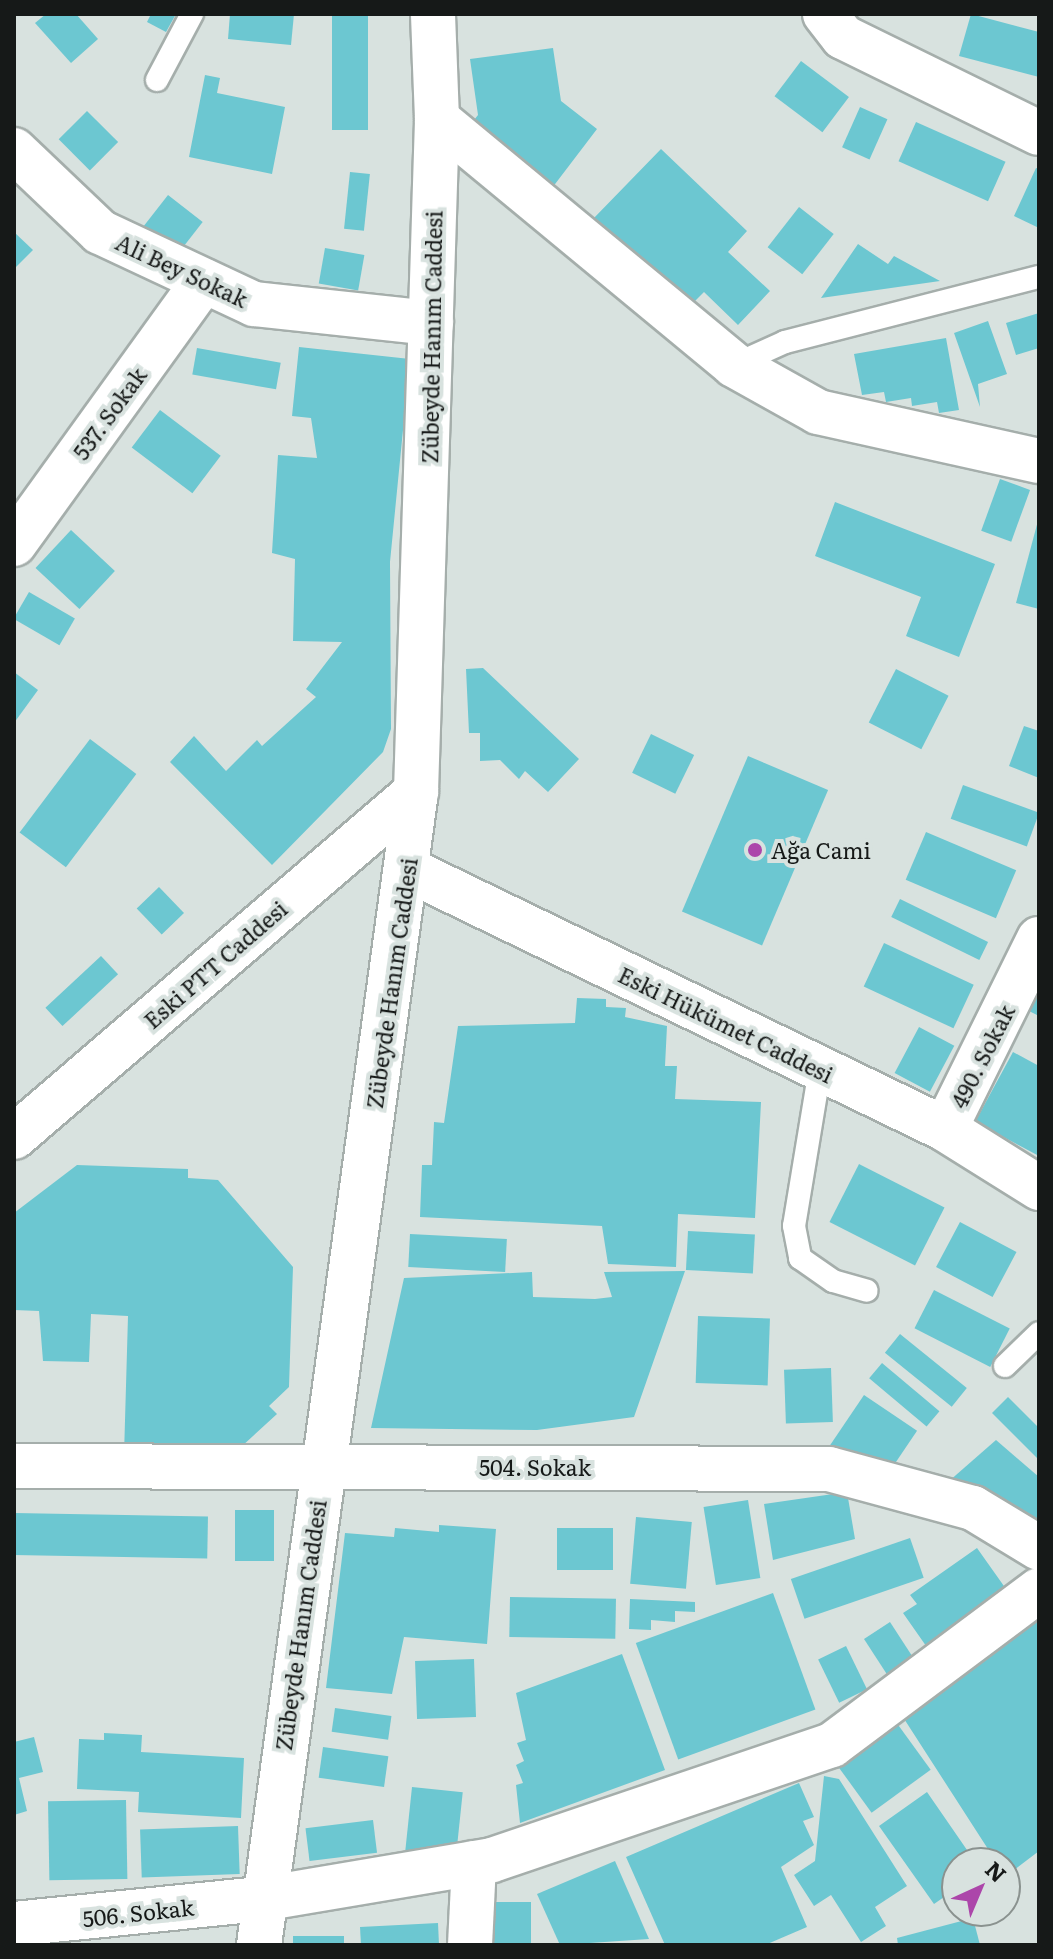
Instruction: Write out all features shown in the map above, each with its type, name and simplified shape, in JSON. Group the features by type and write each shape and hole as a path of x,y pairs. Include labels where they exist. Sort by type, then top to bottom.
{"street":[{"name":"Zübeyde Hanım Caddesi","path":"259,1945 262,1899 416,792 437,119 433,14"},
{"path":"825,14 843,37 1039,133"},
{"path":"437,119 734,365 818,412 1039,461"},
{"name":"Ali Bey Sokak","path":"14,150 100,232 254,304 431,323"},
{"name":"537. Sokak","path":"14,544 204,281"},
{"name":"Eski PTT Caddesi","path":"14,1137 416,792"},
{"name":"Eski Hükümet Caddesi","path":"407,869 945,1129 1039,1188"},
{"name":"490. Sokak","path":"945,1129 1039,939"},
{"name":"504. Sokak","path":"14,1466 829,1469 973,1508 1039,1548"},
{"name":"506. Sokak","path":"14,1924 262,1899 474,1863 832,1745 1039,1590"},
{"path":"470,1945 474,1863"}],"lane":[{"path":"157,80 192,14"},
{"path":"734,365 785,342 1039,277"},
{"path":"820,1069 797,1198 800,1258 833,1281 867,1291"},
{"path":"1005,1366 1039,1333"}],"building":[{"path":"46,14 76,14 98,39 71,63 35,23"},
{"path":"151,14 176,14 166,32 147,22"},
{"path":"230,14 294,14 291,45 228,39"},
{"path":"332,14 368,14 368,130 332,130"},
{"path":"971,14 1039,32 1039,77 959,56"},
{"path":"553,48 561,101 597,129 549,192 467,129 478,115 470,59"},
{"path":"801,61 849,97 822,132 775,96"},
{"path":"205,75 220,78 217,93 285,107 272,174 189,157"},
{"path":"860,107 887,119 870,159 842,147"},
{"path":"87,111 118,142 90,170 59,139"},
{"path":"916,122 1006,162 988,201 899,161"},
{"path":"661,149 747,231 728,252 770,291 738,325 704,292 685,311 593,219"},
{"path":"1036,168 1039,169 1039,228 1014,216"},
{"path":"350,172 370,174 364,231 344,229"},
{"path":"168,195 203,222 171,263 136,236"},
{"path":"799,207 834,234 802,274 768,247"},
{"path":"14,232 33,250 14,269"},
{"path":"858,244 888,264 894,256 940,281 821,298"},
{"path":"325,248 364,255 358,290 319,283"},
{"path":"1039,313 1039,348 1016,355 1006,323"},
{"path":"988,321 1007,374 978,384 980,407 954,333"},
{"path":"946,338 959,410 939,413 937,402 912,406 911,398 886,402 884,392 862,395 854,354"},
{"path":"299,347 410,359 390,562 391,729 383,752 272,865 170,762 194,736 226,771 257,740 262,746 316,697 306,689 342,642 293,641 295,559 272,553 278,455 317,458 311,418 292,416"},
{"path":"197,348 281,363 276,389 192,375"},
{"path":"160,410 221,456 192,493 132,448"},
{"path":"1000,479 1030,490 1011,542 981,531"},
{"path":"835,502 995,564 959,657 906,636 921,597 815,556"},
{"path":"1039,517 1039,609 1016,603"},
{"path":"71,530 115,571 79,609 36,568"},
{"path":"29,592 75,618 59,645 14,619"},
{"path":"483,668 579,759 548,792 525,771 519,779 500,760 480,761 480,733 469,733 466,669"},
{"path":"896,669 949,696 921,749 869,722"},
{"path":"14,672 38,690 14,723"},
{"path":"1024,726 1039,731 1039,778 1009,766"},
{"path":"651,734 694,755 675,794 632,773"},
{"path":"90,739 136,774 66,867 20,832"},
{"name":"Ağa Cami","path":"748,756 828,790 762,946 682,912"},
{"path":"963,785 1039,813 1027,847 951,819"},
{"path":"926,832 1016,870 996,918 906,880"},
{"path":"159,887 184,913 162,934 137,909"},
{"path":"900,899 988,942 979,960 891,917"},
{"path":"884,943 974,985 953,1028 864,987"},
{"path":"101,956 118,974 62,1026 45,1008"},
{"path":"1039,985 1039,1016 1027,1010"},
{"path":"577,998 606,999 606,1007 626,1008 625,1017 667,1026 665,1066 677,1066 675,1099 761,1102 755,1218 678,1214 676,1267 608,1264 602,1226 420,1217 422,1165 432,1165 434,1122 444,1123 458,1026 575,1023"},
{"path":"919,1027 954,1046 930,1092 895,1073"},
{"path":"1013,1052 1039,1066 1039,1156 975,1122"},
{"path":"859,1164 945,1208 915,1265 829,1222"},
{"path":"77,1165 188,1169 188,1178 218,1180 293,1267 289,1387 269,1406 277,1414 229,1458 124,1455 128,1316 91,1314 89,1362 43,1361 39,1311 14,1310 14,1213"},
{"path":"960,1222 1017,1252 993,1297 936,1267"},
{"path":"688,1231 755,1235 753,1273 686,1270"},
{"path":"410,1234 507,1239 505,1272 408,1267"},
{"path":"685,1271 634,1417 537,1430 371,1428 404,1278 532,1272 533,1297 595,1299 612,1297 604,1272"},
{"path":"934,1290 1010,1329 990,1367 914,1328"},
{"path":"698,1316 770,1319 768,1385 696,1383"},
{"path":"900,1334 967,1388 952,1407 885,1353"},
{"path":"882,1363 939,1411 927,1427 869,1378"},
{"path":"831,1368 833,1422 786,1424 784,1370"},
{"path":"864,1395 917,1431 883,1481 830,1446"},
{"path":"1008,1397 1039,1428 1039,1460 992,1413"},
{"path":"996,1440 1039,1477 1039,1529 948,1482"},
{"path":"847,1492 855,1539 773,1560 764,1504"},
{"path":"748,1500 760,1578 716,1585 704,1507"},
{"path":"235,1510 274,1510 274,1561 235,1561"},
{"path":"14,1513 208,1516 207,1558 14,1555"},
{"path":"636,1517 692,1522 686,1589 630,1584"},
{"path":"439,1525 496,1529 487,1644 404,1637 392,1694 326,1688 345,1533 394,1537 395,1528 439,1532"},
{"path":"557,1528 613,1528 613,1570 557,1570"},
{"path":"910,1538 924,1578 805,1619 791,1579"},
{"path":"977,1548 1011,1596 931,1653 903,1613 917,1604 910,1595"},
{"path":"773,1593 815,1710 678,1759 636,1643"},
{"path":"510,1597 616,1599 615,1639 509,1637"},
{"path":"630,1599 695,1602 695,1612 675,1611 675,1622 651,1620 651,1630 629,1629"},
{"path":"1039,1603 1039,1851 1021,1865 1021,1847 987,1847 899,1711"},
{"path":"890,1622 916,1662 890,1679 864,1639"},
{"path":"846,1646 867,1689 839,1703 818,1660"},
{"path":"622,1654 665,1770 520,1823 516,1785 523,1783 516,1765 524,1761 517,1743 526,1740 516,1693"},
{"path":"474,1659 476,1717 417,1719 415,1661"},
{"path":"335,1708 391,1716 388,1740 332,1732"},
{"path":"896,1722 931,1770 872,1813 837,1765"},
{"path":"104,1733 142,1735 141,1752 244,1758 241,1818 138,1812 139,1792 77,1789 79,1739 104,1740"},
{"path":"34,1737 43,1772 19,1778 27,1811 14,1815 14,1742"},
{"path":"323,1747 388,1756 384,1787 319,1778"},
{"path":"824,1776 839,1779 907,1886 875,1907 886,1926 861,1942 831,1895 814,1906 794,1875 815,1861"},
{"path":"799,1783 814,1817 803,1821 814,1845 781,1867 807,1927 765,1945 665,1945 626,1857"},
{"path":"412,1787 463,1792 455,1865 404,1860"},
{"path":"927,1792 965,1847 941,1847 941,1899 934,1904 879,1826"},
{"path":"126,1800 127,1879 49,1880 48,1801"},
{"path":"373,1820 377,1853 310,1861 306,1828"},
{"path":"238,1826 240,1874 142,1877 140,1829"},
{"path":"615,1861 649,1939 560,1945 537,1894"},
{"path":"486,1902 531,1902 531,1945 486,1945"},
{"path":"438,1923 439,1945 361,1945 360,1927"},
{"path":"941,1926 975,1927 980,1945 898,1945 897,1938"},
{"path":"293,1936 344,1936 344,1945 293,1945"}],"place":[{"name":"Ağa Cami","path":"755,850"}]}
